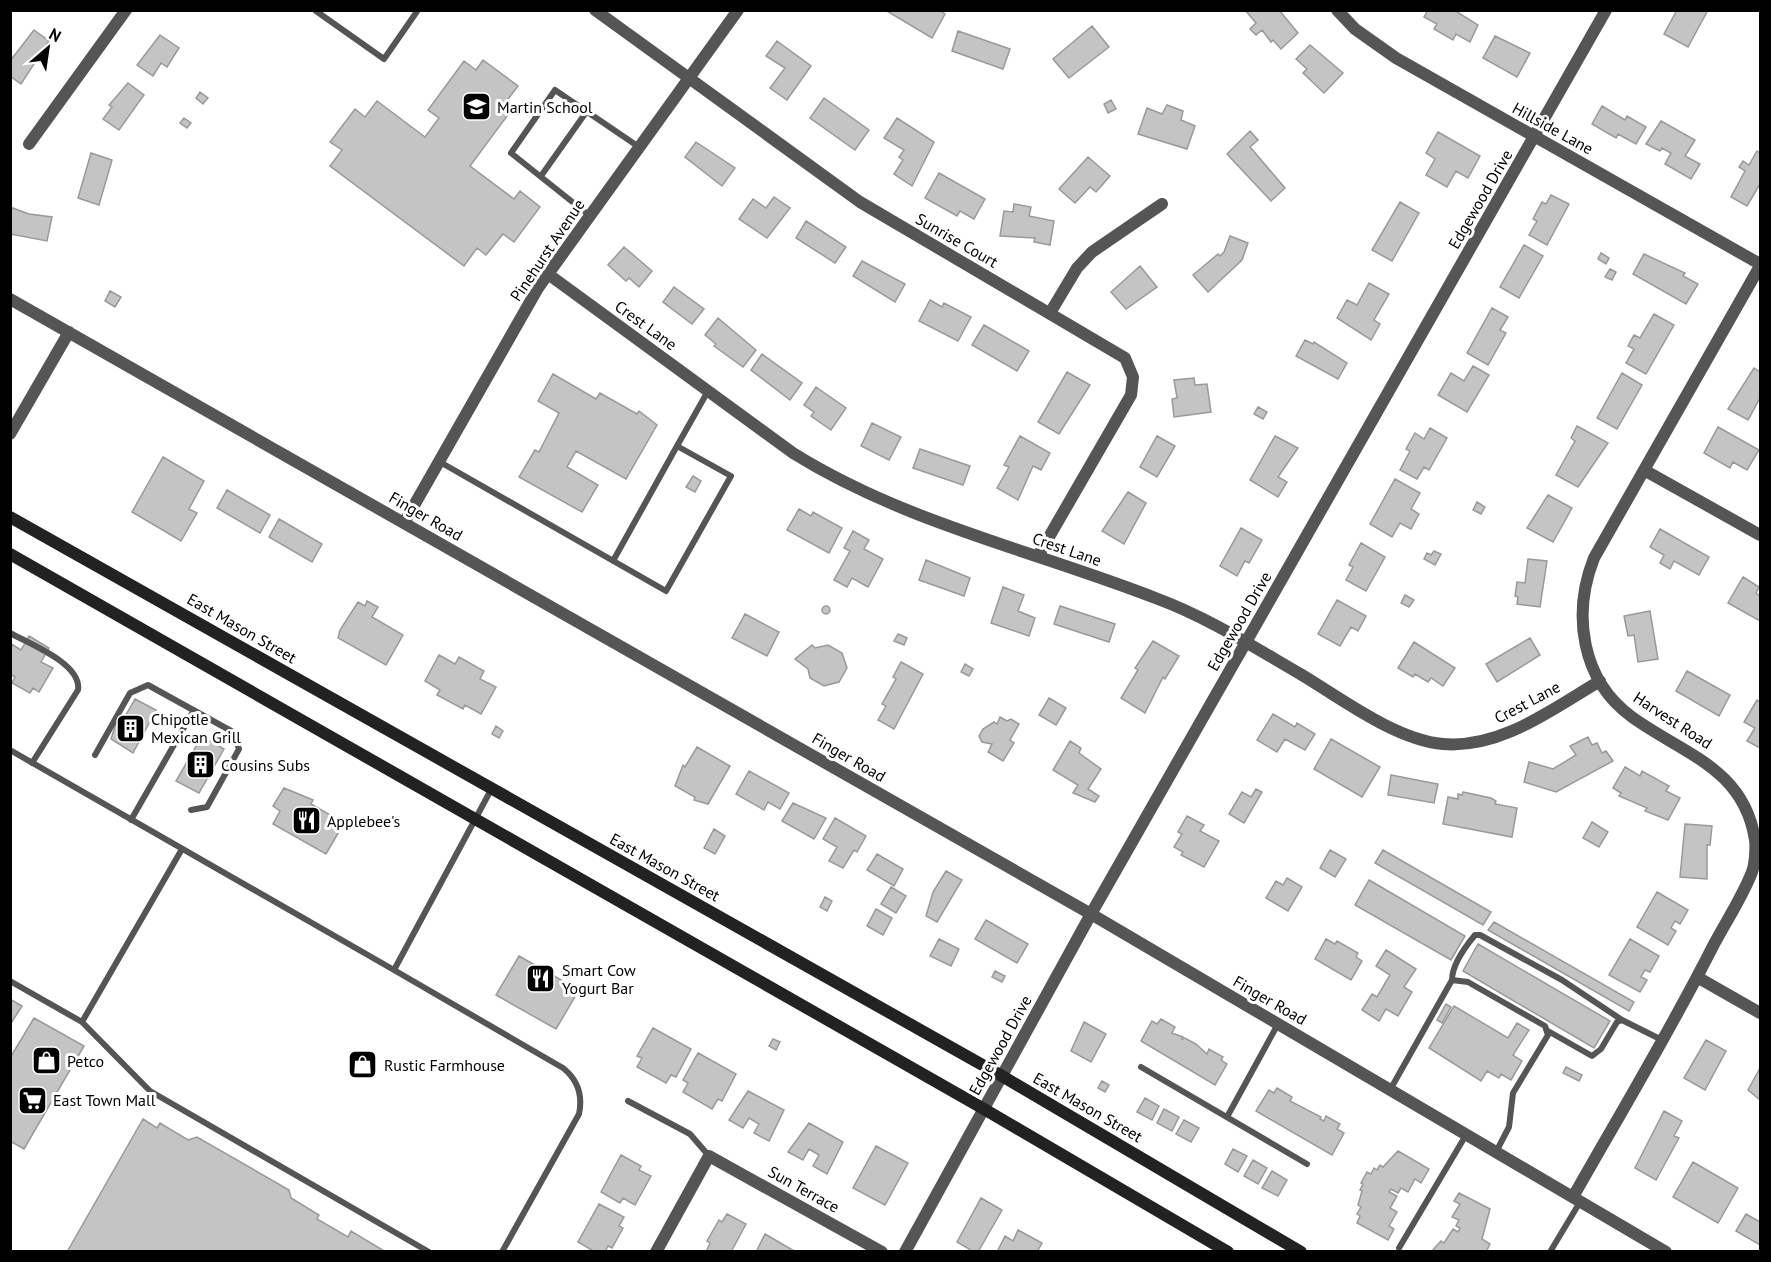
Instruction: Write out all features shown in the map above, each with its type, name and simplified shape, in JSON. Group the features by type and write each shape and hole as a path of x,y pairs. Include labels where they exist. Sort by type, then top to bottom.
{"main road":[{"name":"East Mason Street","path":"10,517 1002,1076 1301,1251"},
{"path":"10,554 984,1109 1228,1251"}],"street":[{"path":"29,144 126,10"},
{"name":"Sunrise Court","path":"595,10 860,202 1117,351 1130,365 1133,384 1131,395 1038,556"},
{"name":"Pinehurst Avenue","path":"404,523 548,274 738,10"},
{"name":"Hillside Lane","path":"1337,10 1378,47 1761,265"},
{"name":"Edgewood Drive","path":"905,1251 1091,914 1606,10"},
{"path":"1050,313 1077,268 1092,252 1162,204"},
{"name":"Harvest Road","path":"1576,1199 1753,870 1755,841 1746,809 1728,780 1630,716 1600,681 1588,658 1583,637 1582,596 1594,558 1761,265"},
{"name":"Crest Lane","path":"548,274 793,453 858,490 906,510 1159,599 1200,617 1401,733 1442,744 1481,742 1507,734 1600,681"},
{"name":"Finger Road","path":"10,299 1091,914 1666,1251"},
{"path":"10,434 69,332"},
{"path":"1644,470 1761,535"},
{"path":"1697,977 1761,1013"},
{"path":"656,1251 709,1156"},
{"name":"Sun Terrace","path":"709,1156 882,1251"}],"lane":[{"path":"316,10 384,59 418,10"},
{"path":"590,216 511,153 555,90 639,148"},
{"path":"541,176 587,111"},
{"path":"613,561 708,391"},
{"path":"439,461 666,591 731,476 677,446"},
{"path":"10,633 71,668 79,683 78,690 32,763"},
{"path":"95,755 130,693 148,684 233,732 239,749 207,807 191,810"},
{"path":"131,820 194,710"},
{"path":"10,750 563,1068 579,1088 582,1100 579,1114 502,1251"},
{"path":"394,970 492,788"},
{"path":"82,1022 182,849"},
{"path":"1390,1090 1452,980 1452,971 1476,935 1480,935 1562,981 1622,1020 1662,1040"},
{"path":"1452,980 1468,982 1545,1026 1548,1031 1587,1054 1596,1055 1617,1022 1622,1020"},
{"path":"10,981 82,1022 150,1091 429,1251"},
{"path":"1227,1117 1278,1024"},
{"path":"1496,1152 1509,1127 1513,1093 1548,1031"},
{"path":"1140,1067 1307,1164"},
{"path":"628,1101 690,1134 709,1156"},
{"path":"1399,1248 1466,1134"},
{"path":"1550,1251 1576,1199"}],"building":[{"path":"885,10 939,10 945,14 932,38"},
{"path":"1245,10 1279,10 1298,33 1281,49 1273,40 1271,42 1262,30 1256,35 1250,29 1256,23"},
{"path":"1428,10 1454,10 1478,25 1470,42 1456,34 1453,40 1434,29 1437,24 1424,17"},
{"path":"1677,10 1708,10 1688,47 1664,34"},
{"path":"1092,26 1109,47 1069,78 1053,59"},
{"path":"34,30 49,41 21,84 10,76 10,61"},
{"path":"958,31 1010,49 1003,69 952,51"},
{"path":"160,35 179,48 167,67 161,63 153,76 137,65"},
{"path":"1495,36 1530,53 1517,77 1483,58"},
{"path":"777,41 811,66 787,100 770,88 785,68 766,56"},
{"path":"1310,45 1343,73 1324,93 1303,73 1307,69 1296,59"},
{"path":"483,60 518,86 505,103 513,108 470,166 514,199 520,191 540,207 514,242 503,234 486,255 477,248 464,266 330,166 342,150 330,142 355,109 365,117 377,101 425,137 439,118 428,110 464,61 476,70"},
{"path":"128,83 144,95 119,130 103,119 112,107 109,105"},
{"path":"200,92 208,98 203,104 196,98"},
{"path":"824,98 869,130 855,150 810,118"},
{"path":"1111,100 1116,109 1108,113 1104,104"},
{"path":"1167,105 1183,111 1181,120 1195,126 1187,149 1138,134 1147,108 1162,114"},
{"path":"1602,106 1625,120 1627,116 1646,127 1636,144 1618,134 1616,138 1592,124"},
{"path":"184,118 191,123 187,128 180,123"},
{"path":"897,118 934,142 912,186 894,174 903,160 899,157 904,150 884,138"},
{"path":"1661,121 1695,140 1685,156 1700,164 1691,179 1665,164 1671,153 1662,148 1660,151 1646,144"},
{"path":"1250,131 1258,140 1250,147 1285,188 1271,201 1227,154"},
{"path":"1438,132 1480,156 1468,178 1456,171 1447,187 1426,175 1435,159 1426,153"},
{"path":"696,142 735,168 722,186 685,157"},
{"path":"1757,151 1760,153 1760,184 1747,206 1731,197 1745,171 1739,167 1743,161 1749,165"},
{"path":"91,153 112,160 99,205 78,198"},
{"path":"1088,157 1110,176 1096,192 1090,187 1075,203 1059,189"},
{"path":"939,173 985,199 974,219 960,211 957,216 925,198"},
{"path":"1551,195 1569,204 1547,245 1529,235 1537,221 1533,219 1542,202 1546,204"},
{"path":"774,197 790,208 767,238 739,219 753,199 766,208"},
{"path":"1400,202 1419,213 1392,261 1372,250"},
{"path":"1014,204 1031,207 1029,216 1054,221 1050,245 1034,242 1035,238 1000,236 1004,211 1013,212"},
{"path":"10,207 29,214 52,217 47,241 10,234"},
{"path":"806,221 846,247 835,263 796,238"},
{"path":"1230,236 1248,243 1242,260 1208,292 1193,275 1218,254 1220,256 1224,252"},
{"path":"1524,245 1543,256 1519,298 1500,287"},
{"path":"624,247 652,271 639,287 629,278 626,281 608,265"},
{"path":"1601,253 1609,258 1606,264 1598,259"},
{"path":"1644,254 1685,273 1683,276 1698,284 1686,304 1633,274"},
{"path":"862,261 905,284 895,302 853,276"},
{"path":"1140,266 1157,287 1126,309 1111,292"},
{"path":"1610,269 1616,272 1612,280 1605,277"},
{"path":"1369,283 1389,294 1374,320 1380,324 1371,340 1337,318 1347,300 1357,305"},
{"path":"674,287 704,309 692,324 663,302"},
{"path":"110,291 121,297 115,307 105,301"},
{"path":"930,300 942,307 944,303 971,317 958,341 919,321"},
{"path":"1492,308 1508,317 1500,330 1506,333 1488,365 1467,353"},
{"path":"1654,314 1674,325 1646,374 1626,363 1634,349 1628,346 1634,335 1640,338"},
{"path":"718,318 756,350 743,367 714,346 716,344 705,335"},
{"path":"984,325 1029,351 1017,371 972,345"},
{"path":"1305,340 1313,344 1314,342 1347,363 1338,379 1296,356"},
{"path":"762,354 802,383 790,400 751,370"},
{"path":"1473,366 1489,375 1467,412 1438,395 1451,373 1464,381"},
{"path":"1754,368 1760,372 1760,398 1748,420 1728,409"},
{"path":"1067,372 1090,385 1059,434 1038,422"},
{"path":"1622,373 1642,385 1617,429 1597,418"},
{"path":"553,374 596,399 600,393 637,414 639,411 657,425 626,479 576,451 567,467 598,485 582,512 519,477 535,450 539,452 559,413 538,401"},
{"path":"1194,378 1195,385 1207,384 1211,412 1174,417 1172,399 1177,398 1174,380"},
{"path":"816,387 846,408 831,430 811,416 814,412 804,405"},
{"path":"1258,407 1267,412 1263,419 1254,414"},
{"path":"872,423 901,437 889,460 861,446"},
{"path":"1577,426 1608,443 1578,487 1556,475 1575,441 1571,438"},
{"path":"1718,427 1759,450 1747,470 1733,462 1730,468 1704,453"},
{"path":"1430,428 1447,438 1429,470 1424,467 1417,479 1400,470 1410,451 1406,449 1415,433 1424,439"},
{"path":"1020,436 1050,453 1041,470 1033,466 1018,500 997,488 1009,467 1004,465"},
{"path":"1157,436 1175,446 1157,477 1140,467"},
{"path":"1275,436 1298,448 1278,477 1287,482 1278,497 1250,480"},
{"path":"920,449 970,466 963,485 913,468"},
{"path":"163,457 204,481 189,509 197,513 181,541 132,512"},
{"path":"693,476 701,481 695,492 686,487"},
{"path":"1395,479 1420,493 1411,509 1419,514 1411,529 1400,523 1392,537 1370,524"},
{"path":"227,490 270,515 260,533 217,508"},
{"path":"1128,492 1146,503 1124,544 1102,531"},
{"path":"1548,495 1572,508 1553,542 1527,528"},
{"path":"1477,502 1485,507 1481,514 1473,510"},
{"path":"799,509 811,516 813,512 842,528 829,553 787,530"},
{"path":"279,519 322,544 312,562 269,537"},
{"path":"1241,528 1262,540 1249,563 1245,561 1237,576 1220,566"},
{"path":"1660,529 1709,557 1699,575 1674,561 1670,569 1660,563 1664,555 1650,547"},
{"path":"853,531 869,540 864,549 883,559 868,587 852,578 847,587 834,580 850,551 844,548"},
{"path":"1361,543 1385,557 1366,591 1346,580 1353,567 1349,565"},
{"path":"1434,551 1441,554 1435,565 1424,559 1427,553 1431,555"},
{"path":"1528,559 1547,561 1540,607 1517,604 1518,597 1515,596 1517,582 1525,583"},
{"path":"926,560 970,578 964,596 919,580"},
{"path":"1743,577 1759,587 1756,593 1760,596 1760,621 1728,603"},
{"path":"1003,587 1024,595 1018,611 1035,618 1029,636 991,623"},
{"path":"1405,595 1414,600 1409,607 1401,603"},
{"path":"1337,600 1366,616 1358,631 1351,627 1340,646 1318,634"},
{"path":"367,601 378,607 372,617 403,635 386,665 338,638 340,630 358,602 365,606"},
{"path":"826,606 830,610 826,614 822,610"},
{"path":"1060,606 1115,624 1109,642 1054,624"},
{"path":"1650,611 1658,659 1638,662 1634,635 1628,636 1624,616"},
{"path":"745,614 779,632 767,656 732,638"},
{"path":"898,634 907,638 904,645 894,641"},
{"path":"29,636 49,648 41,662 53,668 39,692 33,688 30,693 12,683 15,677 10,674 10,643 21,650"},
{"path":"1530,638 1540,655 1497,682 1486,664"},
{"path":"1153,641 1179,656 1165,679 1163,677 1145,713 1121,698 1138,670 1135,668"},
{"path":"1414,642 1455,668 1443,686 1431,678 1428,682 1415,674 1413,677 1398,668"},
{"path":"812,645 815,648 828,645 842,653 847,668 839,682 824,686 810,678 808,669 795,659"},
{"path":"439,655 455,664 459,657 484,671 480,679 496,687 481,714 465,705 463,709 437,695 440,690 425,681"},
{"path":"901,662 923,674 894,729 878,720 886,706 882,704 896,679 893,677"},
{"path":"965,664 973,669 969,676 961,672"},
{"path":"1687,671 1730,695 1719,716 1676,691"},
{"path":"1049,698 1066,708 1056,725 1039,715"},
{"name":"Chipotle Mexican Grill","path":"135,699 156,710 133,753 111,739 116,723 120,725"},
{"path":"1757,700 1760,702 1760,748 1747,741 1755,728 1744,722"},
{"path":"1273,714 1295,727 1297,723 1315,734 1305,750 1285,739 1277,752 1257,740"},
{"path":"1000,717 1007,721 1011,719 1019,724 1010,740 1014,743 1003,761 988,752 992,744 982,742 979,736 983,729 994,722 997,724"},
{"path":"496,726 503,731 499,738 492,734"},
{"name":"Cousins Subs","path":"202,736 224,749 199,793 176,781"},
{"path":"1588,737 1592,745 1597,743 1602,753 1606,751 1613,761 1556,792 1524,782 1529,762 1553,769 1576,755 1570,746"},
{"path":"1331,739 1380,767 1362,797 1314,769"},
{"path":"1070,741 1081,748 1079,753 1101,769 1088,789 1099,796 1095,802 1073,793 1078,785 1053,770"},
{"path":"697,747 730,766 708,804 694,800 695,797 675,786 683,765 685,767"},
{"path":"1625,767 1640,776 1642,771 1669,786 1666,791 1680,798 1668,820 1645,811 1647,808 1619,796 1621,793 1613,788"},
{"path":"749,771 789,793 780,809 768,802 764,810 736,794"},
{"path":"1391,775 1438,784 1434,803 1388,795"},
{"path":"284,788 313,800 311,804 344,823 326,854 273,824 280,811 273,806"},
{"path":"1256,789 1262,792 1244,823 1229,814 1242,792 1251,797"},
{"path":"1463,792 1491,798 1496,801 1495,804 1517,808 1512,837 1443,824 1448,797 1458,799 1458,794 1462,795"},
{"path":"793,803 826,818 814,839 782,821"},
{"path":"1187,816 1204,825 1200,831 1219,841 1204,867 1181,855 1183,852 1174,847 1182,834 1178,832"},
{"path":"835,818 866,836 857,852 854,850 843,868 829,861 837,847 823,839"},
{"path":"1592,822 1608,832 1599,847 1583,838"},
{"path":"1685,824 1712,826 1710,845 1707,845 1707,879 1680,877"},
{"path":"714,829 725,836 715,854 704,848"},
{"path":"1330,850 1346,859 1335,877 1320,868"},
{"path":"1383,850 1491,912 1483,925 1375,863"},
{"path":"877,854 903,869 894,886 867,870"},
{"path":"946,871 962,880 937,922 926,916 933,892"},
{"path":"1287,878 1302,887 1288,911 1266,898 1276,881 1283,885"},
{"path":"1369,880 1465,936 1451,960 1355,905"},
{"path":"891,887 906,896 896,913 881,904"},
{"path":"1657,892 1688,910 1680,924 1675,921 1671,928 1676,931 1668,945 1637,927"},
{"path":"825,897 832,901 827,911 820,907"},
{"path":"876,909 892,918 883,935 867,926"},
{"path":"986,920 1028,944 1017,963 975,939"},
{"path":"1494,922 1634,1002 1629,1011 1488,930"},
{"path":"939,939 959,949 951,966 930,956"},
{"path":"1326,939 1335,944 1337,941 1358,953 1356,957 1362,961 1351,980 1315,959"},
{"path":"1630,939 1659,956 1650,972 1645,970 1641,977 1647,980 1640,992 1609,975"},
{"path":"1478,944 1610,1021 1594,1048 1463,971"},
{"path":"1386,950 1416,969 1404,987 1412,992 1398,1016 1386,1009 1379,1021 1362,1010 1372,994 1377,997 1390,975 1376,966"},
{"path":"519,956 579,990 556,1029 496,995"},
{"path":"995,971 1005,976 1002,982 992,977"},
{"path":"10,999 22,1006 10,1025"},
{"path":"1446,1004 1451,1007 1442,1023 1437,1020"},
{"path":"1454,1006 1508,1038 1517,1023 1529,1030 1513,1055 1522,1061 1511,1080 1501,1074 1499,1078 1487,1071 1481,1081 1429,1048"},
{"name":"East Town Mall","path":"34,1018 84,1046 24,1149 10,1141 10,1058"},
{"path":"1161,1019 1175,1027 1172,1033 1196,1044 1207,1054 1209,1049 1223,1057 1221,1060 1227,1064 1215,1085 1141,1041 1152,1021 1157,1024"},
{"path":"1084,1022 1106,1034 1091,1062 1071,1051"},
{"path":"653,1028 691,1049 676,1077 671,1075 666,1083 637,1067 642,1058 637,1056"},
{"path":"773,1039 780,1042 776,1050 769,1046"},
{"path":"1706,1040 1726,1051 1705,1090 1684,1078"},
{"path":"698,1053 736,1074 722,1101 718,1099 712,1109 683,1092 688,1083 683,1080"},
{"path":"1566,1067 1582,1075 1579,1081 1563,1073"},
{"path":"1760,1068 1760,1100 1748,1090"},
{"path":"1102,1081 1109,1085 1105,1092 1098,1088"},
{"path":"1277,1088 1292,1097 1290,1101 1321,1117 1320,1119 1324,1121 1326,1116 1340,1124 1337,1129 1344,1133 1332,1155 1256,1111 1269,1090 1274,1093"},
{"path":"748,1091 784,1110 769,1141 754,1133 759,1124 749,1118 743,1128 729,1120"},
{"path":"1145,1098 1159,1106 1152,1120 1137,1112"},
{"path":"1164,1109 1179,1117 1172,1131 1157,1123"},
{"path":"1664,1111 1682,1121 1674,1136 1679,1138 1656,1180 1635,1168"},
{"path":"143,1119 157,1128 160,1123 188,1140 197,1137 289,1190 291,1198 319,1215 317,1219 348,1237 351,1231 386,1252 67,1252"},
{"path":"1184,1120 1199,1128 1191,1142 1176,1134"},
{"path":"809,1123 843,1142 827,1174 813,1166 819,1155 809,1149 803,1160 788,1152"},
{"path":"876,1146 908,1163 885,1205 853,1188"},
{"path":"1233,1149 1247,1156 1238,1172 1225,1164"},
{"path":"1398,1151 1429,1169 1421,1183 1415,1179 1408,1192 1401,1188 1398,1193 1391,1189 1389,1192 1397,1196 1390,1208 1397,1212 1389,1226 1394,1229 1388,1240 1357,1223 1360,1216 1357,1214 1361,1207 1358,1205 1363,1184 1361,1183 1367,1172 1371,1174 1374,1168 1377,1170 1380,1165 1383,1167"},
{"path":"621,1155 641,1166 639,1170 651,1176 635,1205 623,1198 620,1203 601,1192"},
{"path":"1253,1160 1267,1168 1258,1184 1244,1176"},
{"path":"1693,1162 1738,1188 1718,1223 1673,1197"},
{"path":"1272,1171 1287,1180 1278,1196 1262,1188"},
{"path":"1459,1193 1490,1209 1482,1239 1490,1244 1486,1252 1431,1252 1441,1241 1444,1243 1453,1229 1458,1232 1460,1228 1456,1226 1459,1220 1452,1217 1460,1204 1454,1201"},
{"path":"981,1198 1002,1210 978,1252 974,1252 957,1242"},
{"path":"599,1204 624,1217 619,1226 623,1228 612,1248 608,1246 605,1252 595,1252 578,1242"},
{"path":"727,1214 746,1224 731,1252 706,1252 710,1243 707,1241 719,1220 722,1222"},
{"path":"1746,1214 1760,1222 1760,1245 1736,1231"},
{"path":"1018,1230 1042,1243 1037,1252 997,1252 1005,1236 1013,1241"},
{"path":"765,1234 796,1252 756,1252"}],"place":[{"name":"Martin School","path":"476,107"},
{"name":"Chipotle Mexican Grill","path":"130,728"},
{"name":"Cousins Subs","path":"200,765"},
{"name":"Applebee's","path":"306,821"},
{"name":"Smart Cow Yogurt Bar","path":"541,979"},
{"name":"Petco","path":"46,1061"},
{"name":"Rustic Farmhouse","path":"363,1065"},
{"name":"East Town Mall","path":"32,1100"}]}
